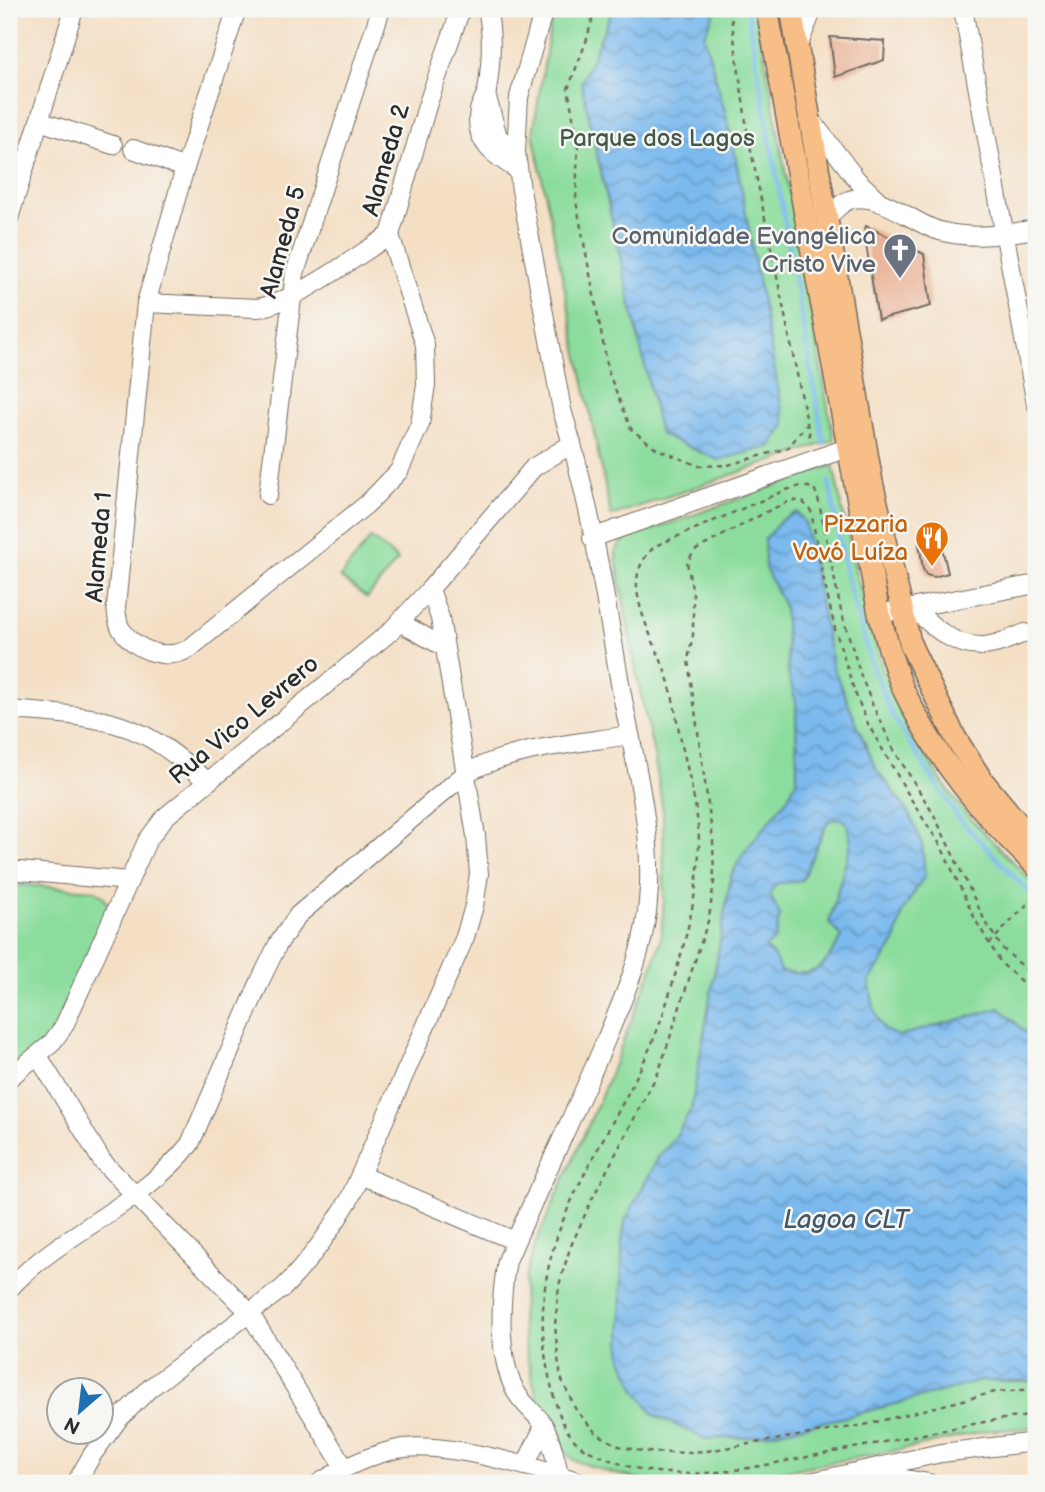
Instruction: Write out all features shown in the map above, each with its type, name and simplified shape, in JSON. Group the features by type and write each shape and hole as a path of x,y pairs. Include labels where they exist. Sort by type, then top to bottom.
{"main road":[{"path":"767,9 879,614 903,689 935,749 965,791 1036,866"},
{"path":"791,9 872,482 907,609 911,646 955,737 982,780 1036,840"}],"street":[{"path":"9,218 74,9"},
{"name":"Alameda 1","path":"237,9 185,168 146,303 116,607 119,627 134,643 152,652 172,655 190,648 367,504 398,471 420,424 426,385 425,345 390,234"},
{"name":"Alameda 5","path":"268,495 295,272 381,9"},
{"name":"Alameda 2","path":"146,303 257,308 272,306 390,234 427,106 461,9"},
{"path":"487,9 491,26 486,94 479,111 478,130 481,141 497,157 517,161"},
{"path":"544,9 519,97 517,161 562,410 592,537 630,735 645,815 651,872 643,937 621,1005 515,1241 507,1261 502,1287 501,1326 505,1357 515,1391 544,1426 560,1476"},
{"path":"799,46 813,9"},
{"path":"963,9 1036,404"},
{"path":"788,122 811,120 858,180 881,202 938,231 969,236 1036,229"},
{"path":"39,121 113,145"},
{"path":"133,149 185,168"},
{"path":"828,217 849,200 881,202"},
{"name":"Rua Vico Levrero","path":"9,1078 51,1044 64,1026 129,881 155,829 165,817 399,622 534,467 572,444"},
{"path":"592,537 847,448 862,454 866,472 872,482"},
{"path":"879,614 1036,584"},
{"path":"76,1483 92,1455 126,1412 150,1388 303,1269 349,1200 465,937 479,874 476,836 440,618 430,589"},
{"path":"907,609 935,629 966,644 983,646 1025,634"},
{"path":"399,622 444,647"},
{"path":"9,710 68,715 122,726 175,754 208,782"},
{"path":"9,1289 28,1268 134,1195 175,1163 190,1144 267,967 278,944 298,915 466,773 487,762 521,753 630,735"},
{"path":"9,870 129,881"},
{"path":"37,1056 102,1161 249,1312 344,1467"},
{"path":"360,1175 515,1241"},
{"path":"525,1466 544,1426"},
{"path":"806,1483 942,1454 1036,1442"},
{"path":"318,1483 344,1467 400,1448 440,1448 525,1466 584,1483"},
{"path":"860,1471 929,1483"}],"path":[{"path":"595,9 568,89 578,144 576,201 609,374 631,429 657,449 699,466 728,465 788,448 806,425"},
{"path":"730,9 748,135 815,459"},
{"path":"1036,978 1002,948 986,923 934,815 894,750 861,676 841,611 814,488 801,486 786,490 655,545 638,569 637,589 643,614 668,679 693,793 699,844 695,893 668,997 650,1048 632,1087 587,1167 562,1222 548,1265 541,1315 543,1352 555,1403 568,1431 583,1448 620,1464 664,1473 710,1474 757,1467 982,1423 1036,1416"},
{"path":"1036,995 1001,963 989,944 941,846 868,723 855,693 835,629 811,511 803,502 792,500 741,524 694,551 687,563 693,593 693,635 688,660 713,840 714,881 709,918 659,1071 592,1199 570,1248 559,1285 555,1325 561,1378 576,1410 596,1433 619,1446 645,1452 673,1453 732,1448 864,1425 995,1392 1036,1389"},
{"path":"989,944 1036,895"}],"green space":[{"name":"Parque dos Lagos","path":"553,9 756,9 834,440 611,516 533,133"},
{"path":"833,465 856,574 883,671 914,737 965,813 1036,886 1036,1427 985,1431 915,1447 718,1483 656,1483 611,1473 573,1460 557,1442 537,1397 521,1319 525,1278 536,1242 602,1094 650,974 661,939 664,899 663,811 616,549 626,539"},
{"path":"371,538 398,560 367,598 340,577"},
{"path":"9,884 95,890 104,897 109,906 51,1038 9,1070"}],"water":[{"name":"Parque dos Lagos","path":"613,9 716,9 704,35 732,138 785,425 770,447 718,460 660,434 581,83"},
{"name":"Lagoa CLT","path":"797,512 805,523 833,667 875,767 910,815 922,844 925,875 903,911 895,942 869,982 875,1012 884,1030 898,1036 1000,1008 1036,1042 1036,1381 981,1381 846,1417 752,1437 705,1439 654,1415 636,1390 621,1356 622,1240 625,1221 659,1156 675,1138 691,1109 731,876 744,852 787,799 797,779 796,702 788,673 784,606 765,568 764,540 781,520","holes":["841,818 848,825 851,842 829,923 842,937 830,957 818,969 803,973 780,971 775,958 765,947 775,940 780,915 770,894 776,884 802,880 828,821"]}],"building":[{"path":"830,37 885,41 884,60 835,77"},
{"name":"Comunidade Evangélica Cristo Vive","path":"866,226 924,254 931,306 878,320 864,231"},
{"path":"940,539 948,573 934,577 926,575 919,543"}],"waterway":[{"path":"747,9 824,444"},
{"path":"829,482 847,579 870,660 892,715 959,819 1036,899"}],"place":[{"name":"Comunidade Evangélica Cristo Vive","path":"900,280"},
{"name":"Pizzaria Vovó Luíza","path":"932,568"}]}
